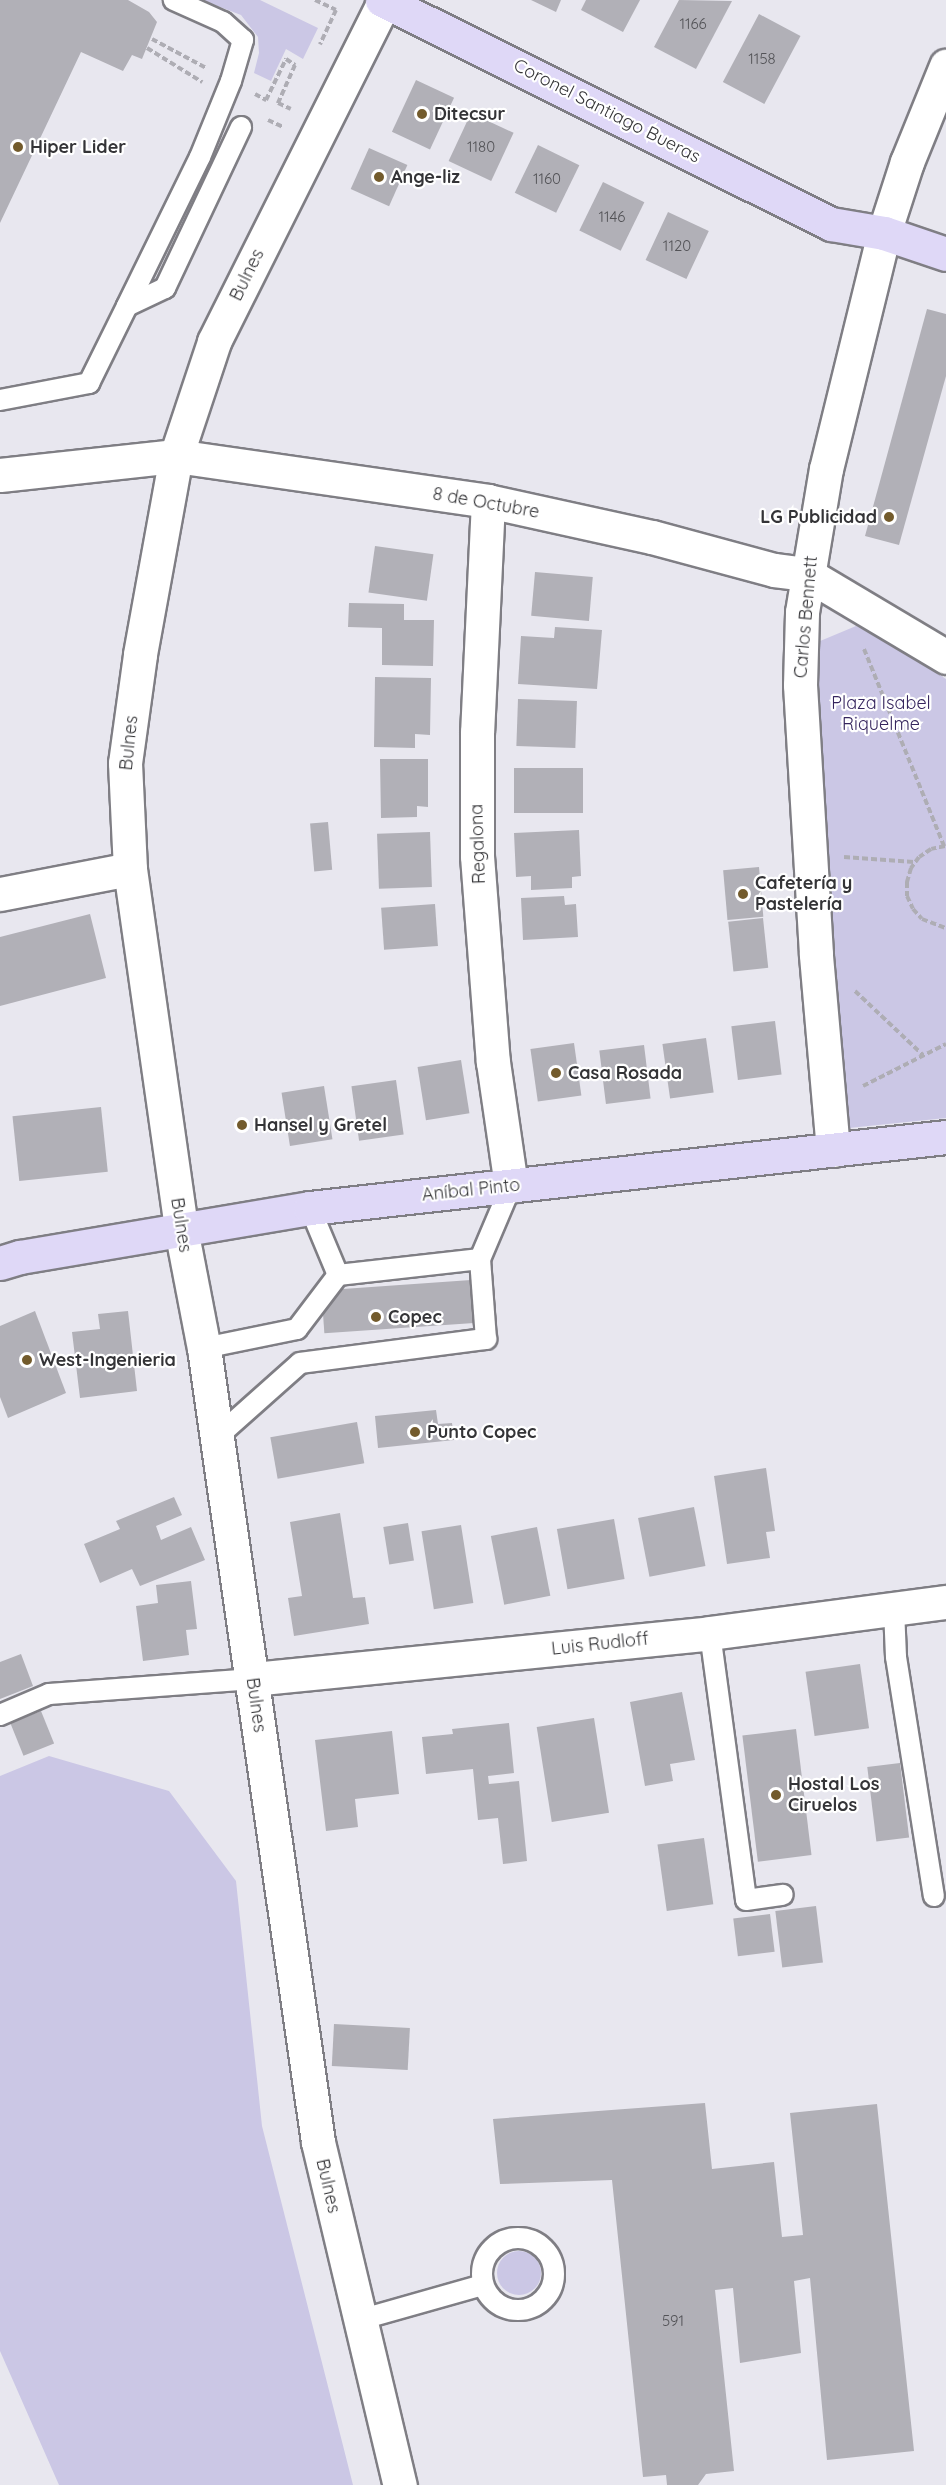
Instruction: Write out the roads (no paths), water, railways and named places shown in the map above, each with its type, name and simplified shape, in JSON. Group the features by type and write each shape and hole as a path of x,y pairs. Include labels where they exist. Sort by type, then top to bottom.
{"main road":[{"name":"Coronel Santiago Bueras","path":"383,0 834,214"},
{"name":"Coronel Santiago Bueras","path":"434,0 834,214"},
{"path":"834,214 946,254"},
{"name":"Aníbal Pinto","path":"0,1263 20,1257 310,1208 946,1137"}],"street":[{"name":"Bulnes","path":"383,0 214,342 176,456 140,655 125,763 130,869 181,1229 204,1348 318,2142 400,2485"},
{"name":"Carlos Bennett","path":"833,1150 816,954 800,685 807,574 826,469 884,233 907,162 946,66"},
{"name":"8 de Octubre","path":"0,475 176,456 488,501 652,537 774,570 807,574 946,657"},
{"name":"Regalona","path":"488,501 477,732 477,856 493,1062 511,1186"},
{"path":"0,894 130,869"},
{"name":"Luis Rudloff","path":"253,1680 710,1633 946,1602"}],"lane":[{"path":"0,400 89,383 200,157 231,81 243,40 223,22 174,0"},
{"path":"127,306 165,288 241,127"},
{"path":"217,1437 300,1363 486,1338 480,1258 511,1186"},
{"path":"310,1208 338,1275"},
{"path":"204,1348 297,1329 338,1275 480,1258"},
{"path":"894,1609 896,1656 934,1896"},
{"path":"710,1633 746,1900 783,1896"},
{"path":"0,1715 49,1694 253,1680"},
{"path":"359,2320 483,2285"}],"place":[{"name":"Ditecsur","path":"422,114"},
{"name":"Hiper Lider","path":"18,147"},
{"name":"Ange-liz","path":"379,177"},
{"name":"LG Publicidad","path":"889,517"},
{"name":"Cafetería y Pastelería","path":"743,894"},
{"name":"Casa Rosada","path":"556,1073"},
{"name":"Hansel y Gretel","path":"242,1125"},
{"name":"Copec","path":"376,1317"},
{"name":"West-Ingenieria","path":"27,1360"},
{"name":"Punto Copec","path":"415,1432"},
{"name":"Hostal Los Ciruelos","path":"776,1795"}],"park label":[{"name":"Plaza Isabel Riquelme","path":"881,714"}]}
